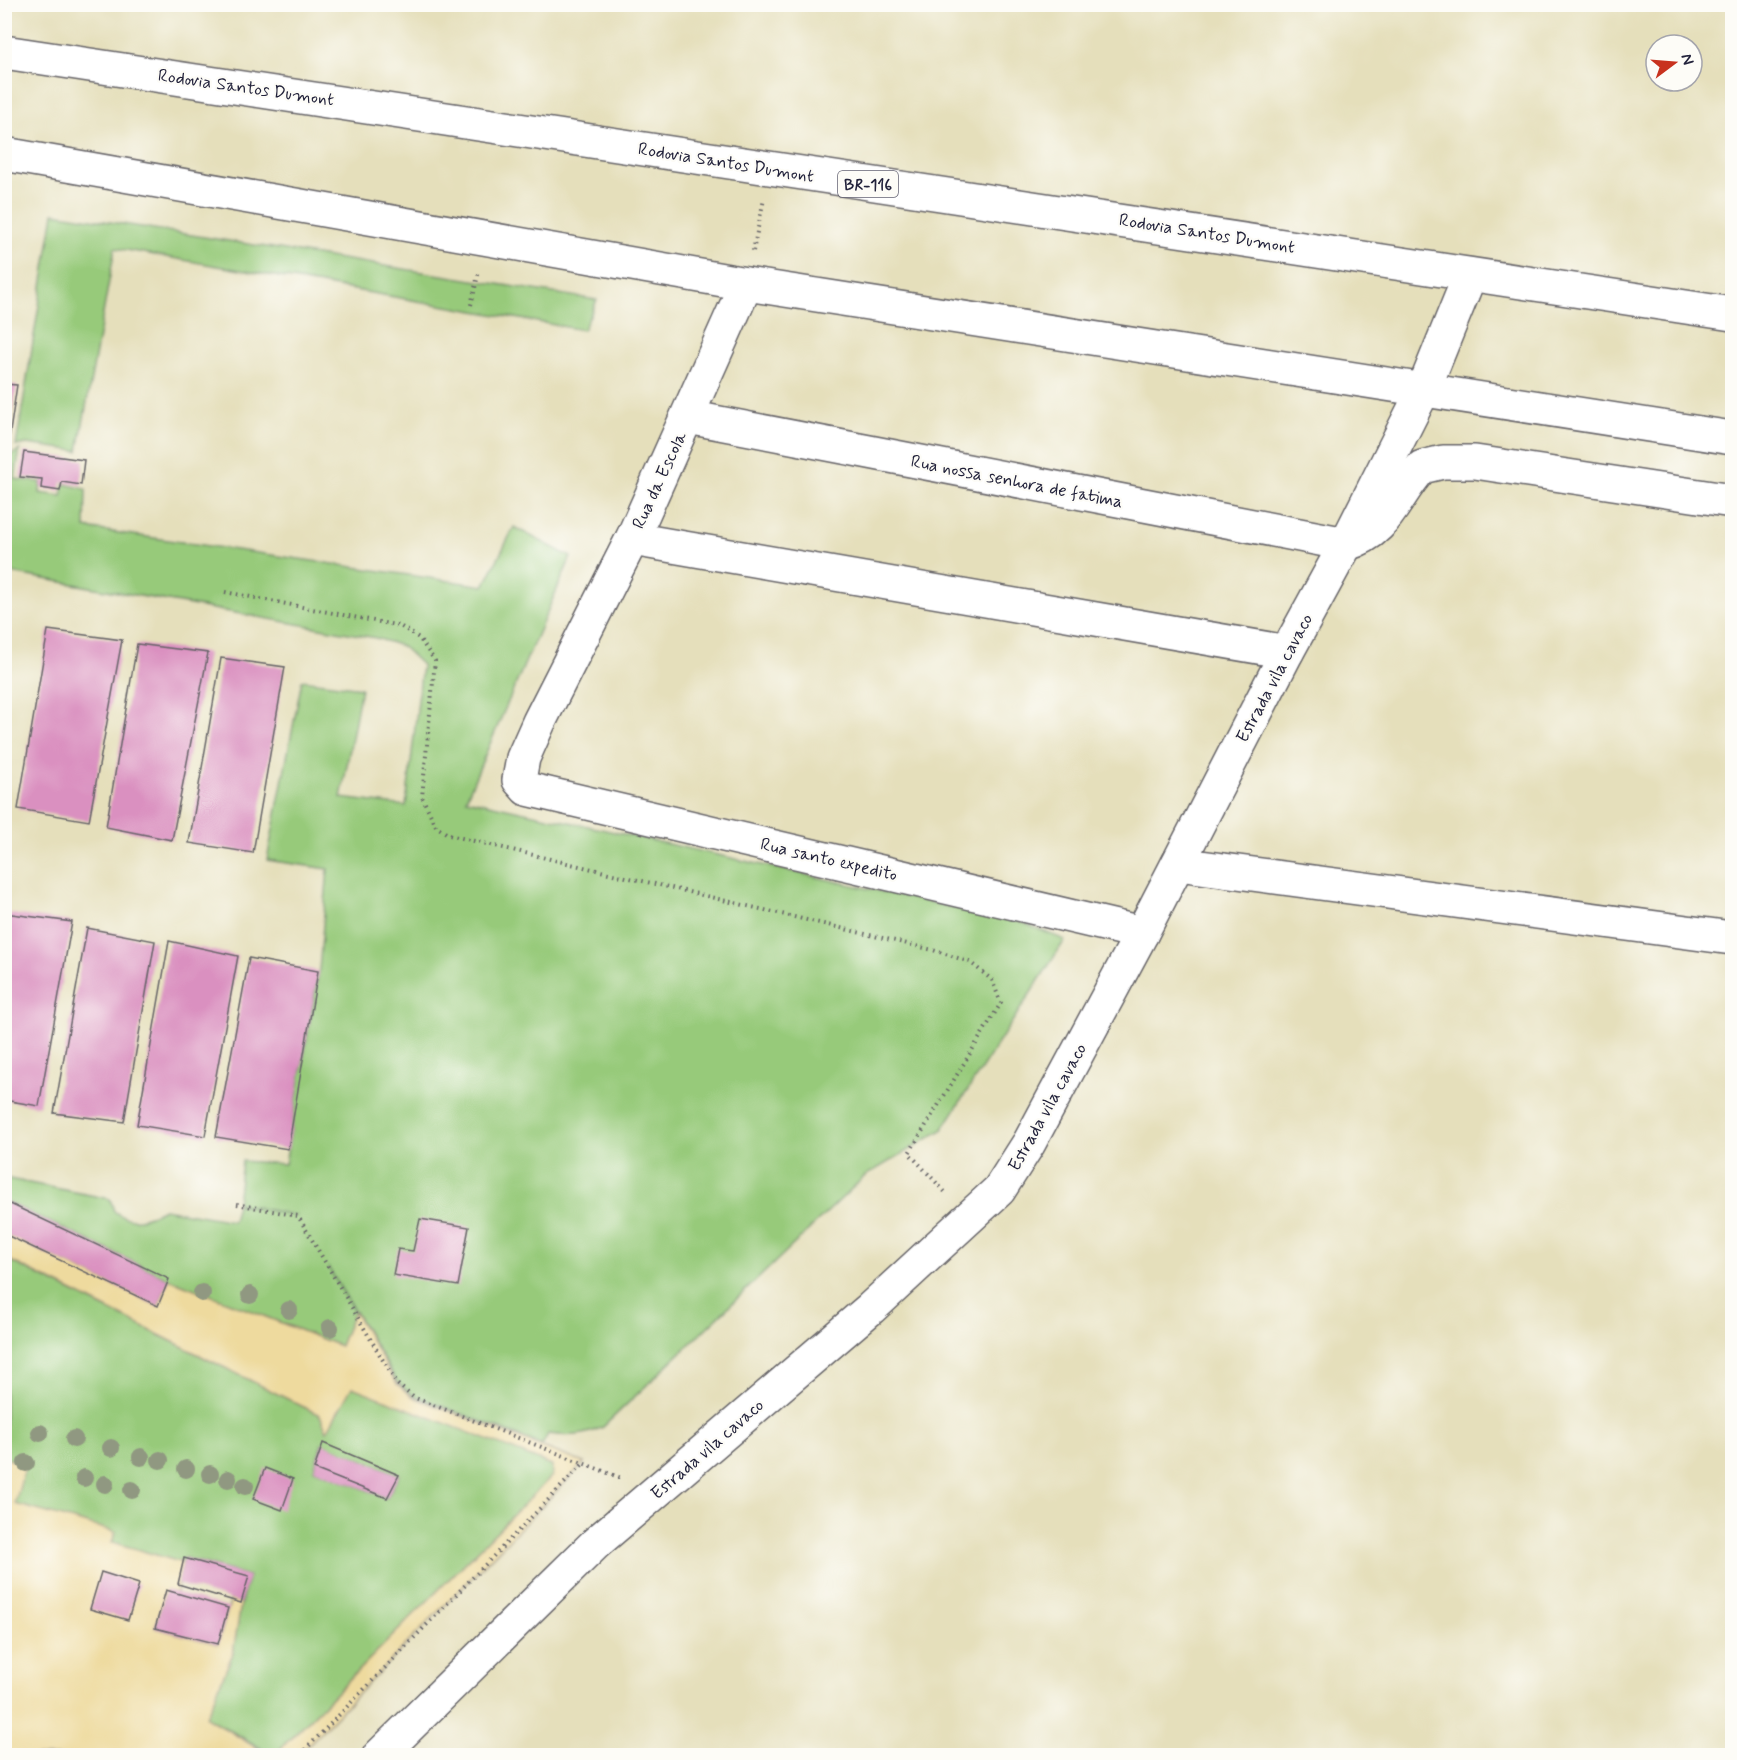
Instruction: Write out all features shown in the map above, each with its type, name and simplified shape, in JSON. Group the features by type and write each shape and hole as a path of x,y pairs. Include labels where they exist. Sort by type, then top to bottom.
{"main road":[{"name":"Rodovia Santos Dumont","path":"4,52 312,97 771,169 1247,238 1470,275 1732,314"},
{"path":"4,154 746,284 1732,438"},
{"name":"Estrada vila cavaco","path":"379,1755 596,1543 871,1308 999,1190 1029,1143 1142,933 1287,652 1346,544 1423,391 1470,275"},
{"name":"Rua da Escola","path":"519,780 523,758 556,685 632,539 746,284"},
{"name":"Rua nossa senhora de fatima","path":"688,417 1346,544"},
{"path":"1346,544 1363,540 1379,528 1422,467 1443,462 1475,462 1732,501"},
{"path":"632,539 1287,652"},
{"name":"Rua santo expedito","path":"519,780 527,789 1142,933"},
{"path":"1178,864 1732,938"}],"path":[{"path":"746,284 771,169"},
{"path":"225,592 400,626 419,638 435,661 422,796 436,826 449,835 933,950 970,962 992,980 1001,1003 909,1153 969,1218"},
{"path":"237,1204 298,1216 398,1384 413,1397 656,1491"},
{"path":"305,1750 584,1463"}],"green space":[{"path":"54,213 597,300 583,330 115,248 78,451 27,444 16,446"},
{"path":"20,450 15,479 41,482 40,493 62,496 64,484 86,489 85,528 484,586 514,527 571,557 466,799 1023,923 1065,940 942,1130 865,1176 603,1427 576,1435 548,1434 542,1445 413,1395 398,1383 328,1267 354,1311 340,1346 169,1279 5,1201 4,1178 110,1199 114,1211 133,1219 145,1218 164,1209 233,1221 237,1204 298,1216 237,1203 242,1161 285,1164 319,970 328,869 267,860 302,680 361,688 341,798 406,806 422,665 402,646 376,638 6,572 5,458"},
{"path":"4,1258 320,1415 327,1430 352,1386 552,1465 552,1476 279,1750 268,1752 206,1717 233,1653 241,1603 249,1576 185,1558 183,1563 112,1542 115,1532 14,1504 26,1463 5,1458","holes":["322,1443 399,1475 387,1498 314,1469"]}],"sand":[{"path":"5,1234 158,1306 169,1279 340,1346 354,1311 397,1384 413,1397 584,1463 298,1755 5,1756 4,1458 26,1463 15,1504 116,1532 112,1542 183,1563 176,1593 166,1591 155,1628 218,1644 231,1599 241,1603 233,1653 206,1717 268,1755 279,1750 552,1476 552,1465 352,1387 327,1431 320,1415 5,1258"}],"building":[{"path":"4,384 17,385 8,445 4,445"},
{"path":"24,452 84,460 81,485 62,482 60,491 41,488 42,479 20,477"},
{"path":"48,630 122,640 89,821 18,809"},
{"path":"137,644 208,653 172,840 106,827"},
{"path":"221,658 285,667 253,853 189,843"},
{"path":"4,913 72,922 39,1106 4,1100"},
{"path":"87,928 155,941 124,1122 54,1113"},
{"path":"169,941 238,956 205,1136 137,1125"},
{"path":"249,958 318,971 288,1149 216,1137"},
{"path":"4,1201 169,1279 158,1306 4,1234"},
{"path":"420,1219 469,1227 458,1286 393,1275 398,1249 413,1251"},
{"path":"323,1443 399,1475 387,1498 314,1469"},
{"path":"265,1468 293,1479 282,1510 253,1499"},
{"path":"184,1558 249,1576 241,1603 178,1584"},
{"path":"101,1572 139,1584 128,1620 90,1609"},
{"path":"166,1590 228,1608 218,1644 155,1628"}]}
